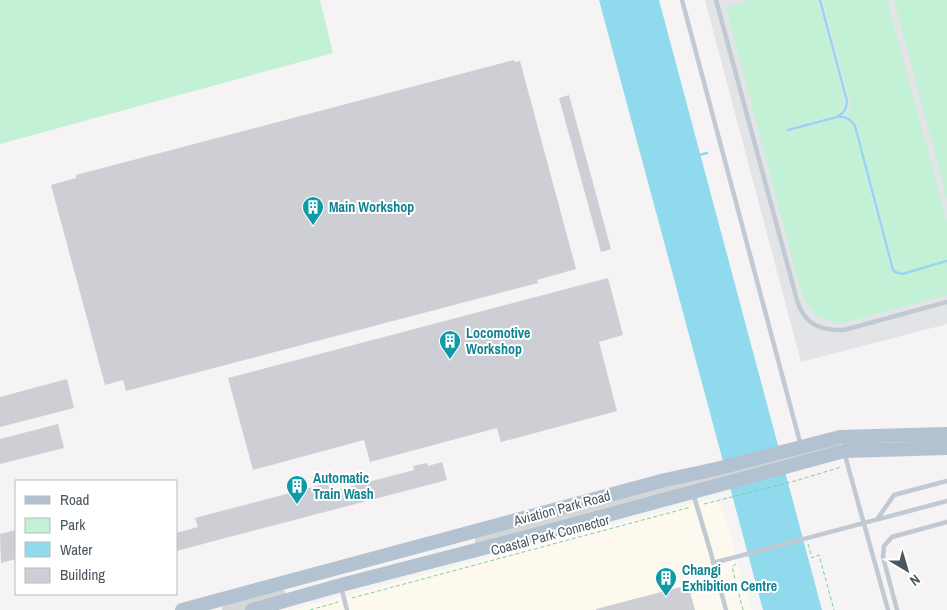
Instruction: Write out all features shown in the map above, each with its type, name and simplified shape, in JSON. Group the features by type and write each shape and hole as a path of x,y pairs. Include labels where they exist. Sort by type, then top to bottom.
{"main road":[{"name":"Aviation Park Road","path":"182,610 665,480 786,452 840,437 947,434"},
{"name":"Aviation Park Road","path":"252,610 844,451 947,448"}],"lane":[{"path":"682,0 802,447"},
{"path":"716,0 799,309 805,318 822,328 844,330 947,302"},
{"path":"844,451 888,610"},
{"path":"877,518 894,495 947,481"},
{"path":"692,492 726,610"},
{"path":"713,563 741,554 947,501"},
{"path":"897,610 883,557 884,546 892,537 947,522"},
{"path":"340,585 347,610"}],"path":[{"name":"Coastal Park Connector","path":"310,610 795,481 848,465"},
{"path":"805,544 808,543 812,558 819,555 834,610"},
{"path":"739,562 732,567 743,610"}],"shaded area":[{"path":"705,0 947,0 947,324 801,362"},
{"name":"Changi Exhibition Centre","path":"719,497 752,610 291,610"}],"green space":[{"path":"0,0 320,0 333,53 0,144"},
{"path":"746,0 818,0 844,104 835,115 786,128 787,133 836,119 844,120 850,124 853,128 891,271 901,275 947,263 947,295 843,323 820,317 811,309 800,288 726,7 746,2"},
{"path":"823,0 887,0 947,222 947,260 902,272 895,269 857,127 853,119 845,114 849,110 850,100"},
{"path":"894,0 947,0 947,198"}],"water":[{"path":"599,0 659,0 822,610 763,610"}],"building":[{"name":"Main Workshop","path":"514,60 515,62 520,61 576,269 537,280 538,283 126,391 123,380 105,385 51,185 76,178 76,175"},
{"path":"569,95 611,249 601,252 559,98"},
{"name":"Locomotive Workshop","path":"608,278 623,335 599,342 617,411 501,442 497,428 370,462 364,440 253,470 228,378"},
{"path":"67,379 74,408 0,427 0,397"},
{"path":"58,424 64,448 0,464 0,439"},
{"name":"Automatic Train Wash","path":"442,462 447,480 178,550 178,532 198,527 195,518 328,483 330,492 414,470 413,466 427,463 428,466"},
{"path":"15,530 15,559 1,563 0,534"},
{"name":"Changi Exhibition Centre","path":"688,585 695,610 596,610 596,609"}],"waterway":[{"path":"820,0 847,101 845,110 838,116"},
{"path":"788,130 837,117 850,120 855,126 893,270 902,274 947,261"},
{"path":"699,155 707,153"}],"taxiway":[{"path":"486,541 829,448"},
{"path":"233,610 276,598"}],"place":[{"name":"Main Workshop","path":"313,226"},
{"name":"Locomotive Workshop","path":"450,360"},
{"name":"Automatic Train Wash","path":"297,505"},
{"name":"Changi Exhibition Centre","path":"666,597"}]}
